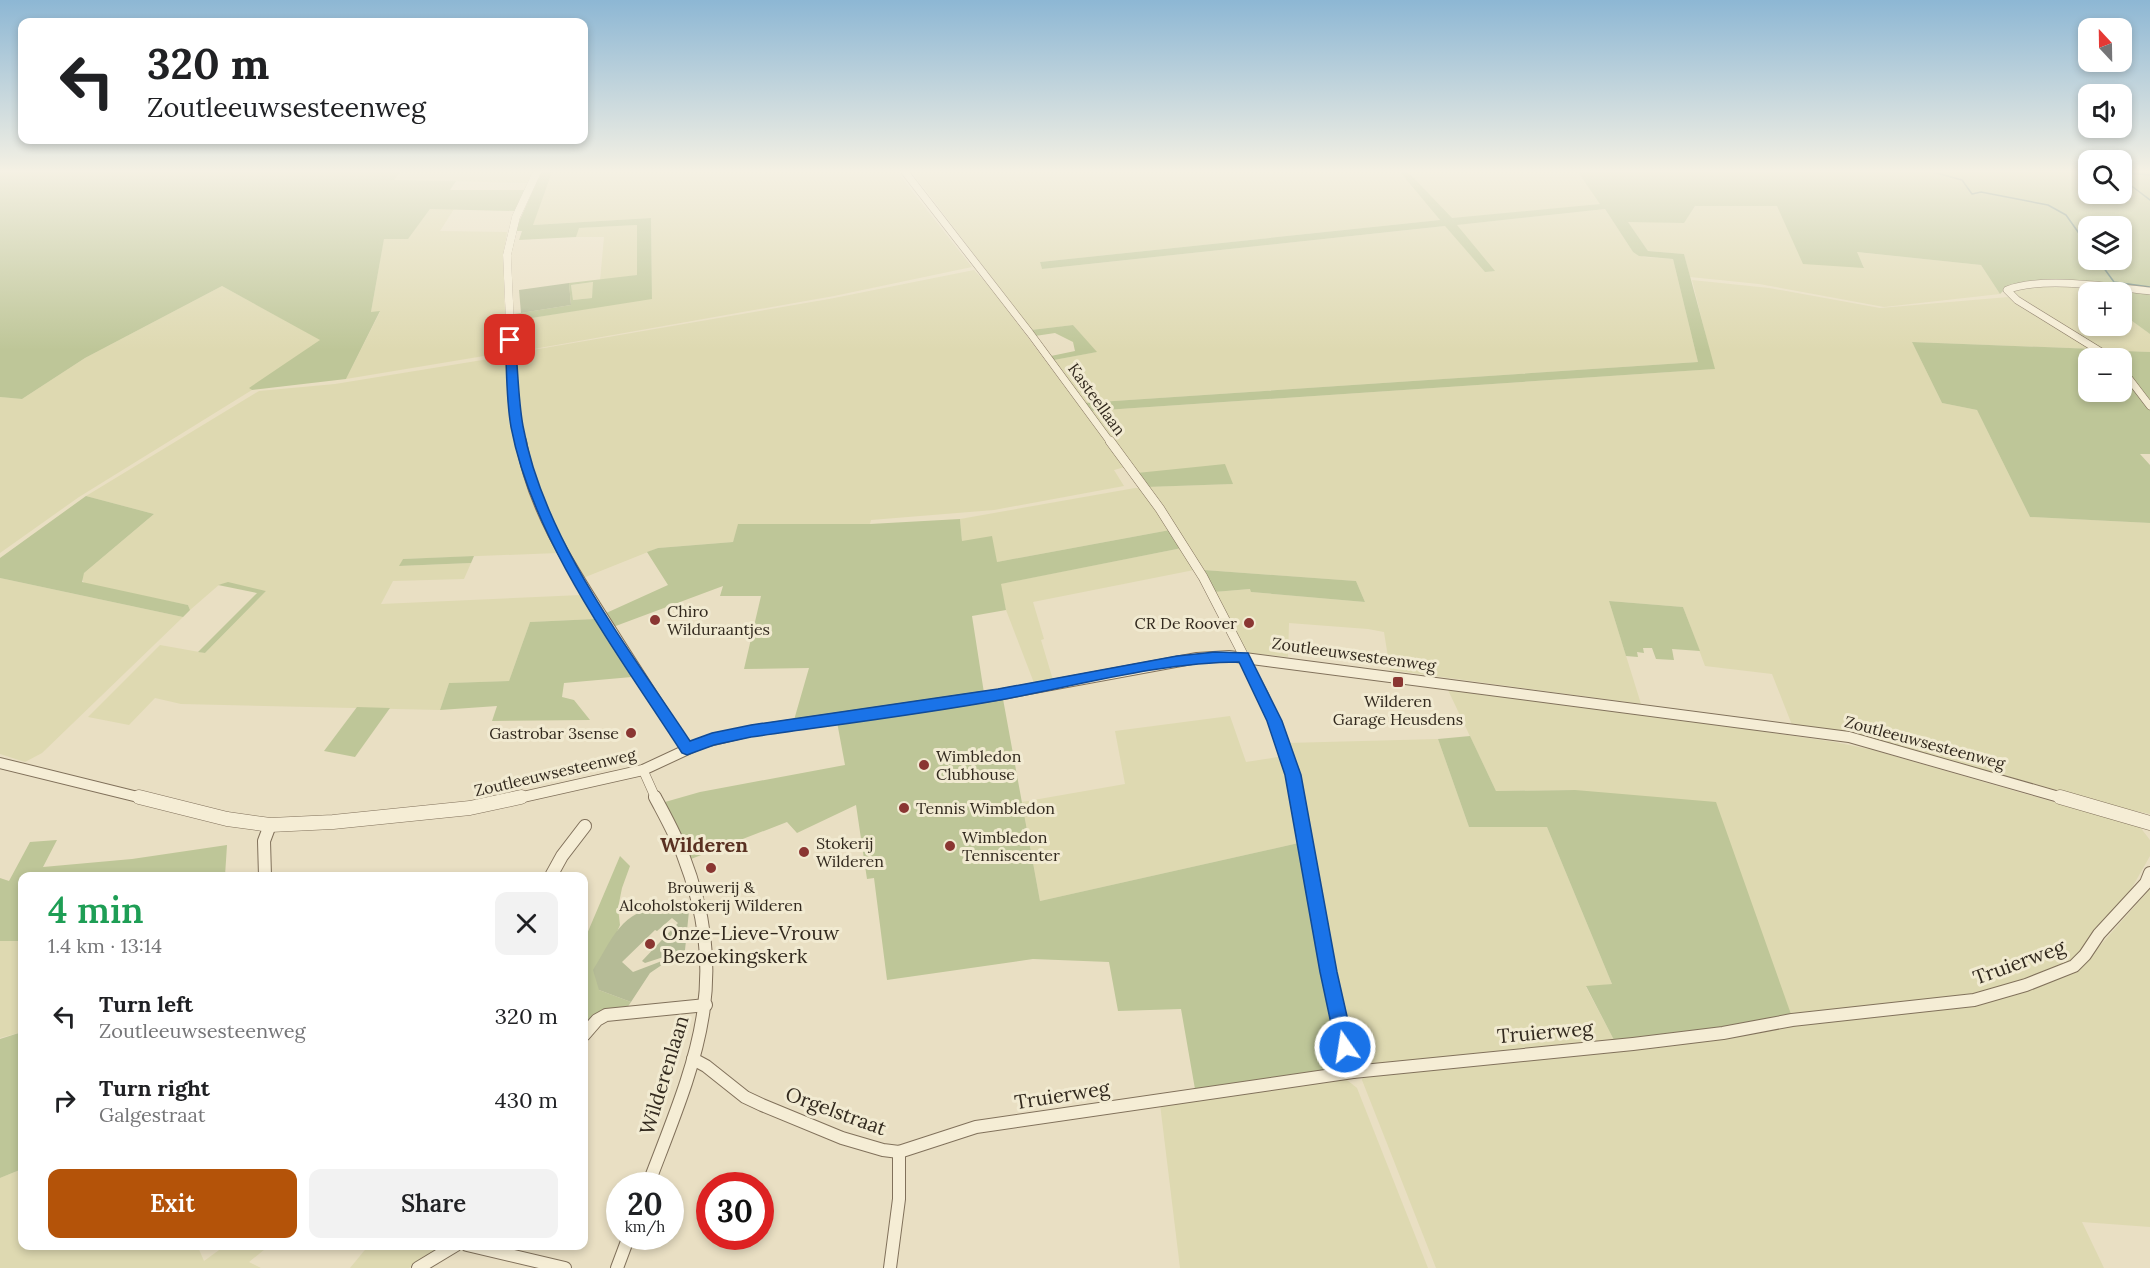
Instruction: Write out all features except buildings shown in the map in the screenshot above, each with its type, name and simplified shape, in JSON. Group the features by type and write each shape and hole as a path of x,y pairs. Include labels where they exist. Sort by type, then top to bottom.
{"street":[{"path":"513,231 507,255 513,393 522,448 537,498 557,541 586,593 687,749"},
{"name":"Kasteellaan","path":"951,231 1030,333 1160,509 1203,577 1275,721 1293,775 1328,972 1353,1072"},
{"path":"2095,348 2017,300 2007,290 2019,285 2045,284 2150,291"},
{"path":"2132,382 2150,406"},
{"name":"Zoutleeuwsesteenweg","path":"0,763 227,819 270,825 344,821 470,808 643,770 712,739 751,731 1008,693 1177,661 1244,657 1849,737 2146,821"},
{"name":"Wilderenlaan","path":"643,770 680,846 696,894 705,940 706,1005 693,1059 653,1172"},
{"path":"265,872 264,841 270,825"},
{"path":"553,872 562,856 585,826"},
{"name":"Truierweg","path":"899,1152 923,1142 976,1127 1353,1072 1633,1044 1723,1033 1792,1020 1974,1000 2026,985 2074,966 2085,955 2099,934 2146,883 2150,873"},
{"path":"588,1030 597,1020 606,1015 706,1005"},
{"name":"Orgelstraat","path":"693,1059 706,1066 745,1097 762,1105 842,1138 883,1150 899,1152 899,1199 890,1268"},
{"path":"418,1268 448,1250"},
{"path":"489,1250 565,1268"},
{"path":"617,1268 624,1250"}],"shaded area":[{"path":"413,231 507,232 504,251 504,296 508,352 346,379 380,312 371,312 384,238 408,238"},
{"path":"577,231 637,231 637,275 600,281 604,237 576,237"},
{"path":"651,231 944,231 972,267 834,296 528,350 524,319 652,298"},
{"path":"957,231 1334,231 1040,262 1042,269 1397,231 1619,231 1633,252 1644,257 1673,259 1698,362 1084,403 1054,360 1096,352 1073,325 1031,330"},
{"path":"1634,231 1813,231 1864,267 1856,252 1981,265 2000,294 1884,307 1759,284 1690,277 1684,254 1648,251"},
{"path":"974,270 990,287 1125,467 1114,470 1124,486 994,510 871,520 870,524 739,524 733,542 658,548 583,578 544,502 526,448 517,409 515,353 829,299"},
{"path":"1692,280 1769,288 1880,308 2008,297 2093,348 1912,342 1942,403 1977,410 2030,517 2150,523 2150,814 1866,737 1792,725 1772,674 1705,666 1683,607 1609,601 1641,704 1390,670 1384,632 1368,629 1289,623 1288,657 1250,653 1243,648 1214,592 1251,589 1251,592 1365,602 1356,581 1204,570 1147,487 1232,484 1137,473 1090,411 1714,369"},
{"path":"594,282 592,298 573,300 571,285"},
{"path":"2045,285 2078,287 2078,336 2132,336 2132,321 2150,334 2150,352 2132,351 2132,348 2097,348 2014,297 2011,289"},
{"path":"222,286 321,340 250,388 252,390 79,497 0,553 0,397 22,399 85,358"},
{"path":"505,358 508,399 516,444 530,495 558,553 403,559 400,566 471,563 464,579 393,581 381,604 581,595 595,619 530,622 509,681 449,683 440,710 181,704 155,698 129,725 88,717 160,645 205,653 266,591 220,584 190,610 188,605 85,584 81,578 84,573 154,514 86,496 259,391 335,384"},
{"path":"1141,488 1170,530 997,562 962,541 960,519"},
{"path":"1182,548 1194,570 1033,602 1053,680 1034,683 1006,610 1000,584"},
{"path":"0,578 183,617 42,753 25,762 0,754"},
{"path":"1448,690 1725,726 1835,742 1873,750 2140,827 2150,840 2150,856 2129,893 2095,928 2078,955 2069,963 1982,995 1792,1017 1575,790 1496,791"},
{"path":"1230,716 1246,762 1284,756 1303,842 1040,901 1022,802 1125,784 1115,731"},
{"path":"1438,739 1469,827 1547,827 1612,984 1586,987 1614,1040 1359,1066 1355,1062 1351,1054 1287,743"},
{"path":"2150,889 2150,1227 2082,1222 2104,1268 1436,1268 1362,1080 1363,1076 1941,1009 2081,967"},
{"path":"0,941 18,941 18,1033 0,1038"},
{"path":"1342,1079 1357,1088 1428,1268 1180,1268 1160,1104"},
{"path":"18,1171 18,1250 199,1250 204,1261 219,1250 264,1250 249,1262 261,1268 0,1268 0,1178"},
{"path":"365,1250 438,1250 409,1268 350,1268"}],"green space":[{"path":"0,231 414,231 408,239 384,239 371,312 380,311 346,379 252,390 249,388 320,340 222,286 85,358 22,399 0,397"},
{"path":"522,231 578,231 576,237 519,240"},
{"path":"637,231 651,231 652,299 525,319 528,350 515,352 514,314 571,305 569,283 637,275","holes":["593,282 592,298 573,300 571,285"]},
{"path":"1334,231 1397,231 1042,269 1040,262"},
{"path":"1449,231 1462,231 1495,271 1485,272"},
{"path":"1619,231 1634,231 1648,251 1684,254 1715,369 1090,411 1084,403 1698,362 1673,259 1639,256 1633,252"},
{"path":"1788,231 2078,231 2078,270 2132,270 2132,231 2150,231 2150,289 2132,288 2132,282 2078,282 2078,286 2016,284 2007,287 2000,294 1981,265 1857,252 1864,268 1803,264"},
{"path":"569,283 571,305 521,313 519,290"},
{"path":"2132,291 2150,292 2150,334 2132,321"},
{"path":"1073,325 1097,352 1054,360 1051,356 1075,351 1073,342 1055,333 1035,336 1031,330"},
{"path":"1912,342 2078,348 2078,402 2132,402 2132,385 2150,408 2150,454 2140,454 2150,465 2150,523 2030,517 1977,410 1942,403"},
{"path":"2132,351 2150,352 2150,402 2132,380"},
{"path":"1225,464 1233,484 1147,487 1137,473"},
{"path":"86,496 154,514 84,573 82,582 188,605 190,610 183,617 0,578 0,558"},
{"path":"960,519 962,541 992,536 997,562 1170,530 1182,548 1001,584 1006,610 972,616 984,693 794,720 809,668 744,669 761,596 720,596 723,586 613,627 604,614 668,585 647,552 658,548 733,542 738,524 870,524"},
{"path":"474,556 471,563 399,566 403,559"},
{"path":"1204,570 1356,581 1365,602 1251,592 1250,589 1214,592"},
{"path":"228,582 266,591 205,653 198,652 257,593 218,585"},
{"path":"1609,601 1683,607 1700,651 1672,649 1674,660 1656,659 1652,648 1643,648 1644,653 1637,652 1638,657 1626,656"},
{"path":"595,619 632,677 564,683 562,697 574,700 590,720 492,721 497,706 440,710 449,683 509,681 530,622"},
{"path":"1003,699 1040,901 1303,842 1345,1062 1343,1067 1195,1089 1181,1009 1118,1011 1109,962 1033,959 887,980 874,878 867,879 856,805 797,833 787,822 691,859 665,802 700,792 845,765 837,722"},
{"path":"357,707 390,708 355,757 324,751"},
{"path":"1470,736 1496,791 1575,790 1716,802 1792,1017 1614,1040 1586,986 1612,984 1547,827 1469,827 1438,739"},
{"path":"57,840 43,867 132,859 227,845 225,872 18,872 18,941 0,941 0,878 9,881 30,842"},
{"path":"620,856 630,866 618,908 620,925 599,990 631,1002 627,1008 594,1016 588,1022 588,932"},
{"path":"663,907 689,911 685,950 645,963 642,961 678,923 672,918 657,931 655,930 622,962 633,972 675,956 650,973 631,1002 599,990 593,970 613,937 628,920 637,914"},
{"path":"18,1033 18,1171 0,1178 0,1039"}],"waterway":[{"path":"2105,270 2114,282 2150,287"}],"place":[{"name":"Chiro Wilduraantjes","path":"655,620"},
{"name":"CR De Roover","path":"1249,623"},
{"name":"Wilderen Garage Heusdens","path":"1398,682"},
{"name":"Gastrobar 3sense","path":"631,733"},
{"name":"Wimbledon Clubhouse","path":"924,765"},
{"name":"Tennis Wimbledon","path":"904,808"},
{"name":"Wimbledon Tenniscenter","path":"950,846"},
{"name":"Stokerij Wilderen","path":"804,852"},
{"name":"Brouwerij & Alcoholstokerij Wilderen","path":"711,868"},
{"name":"Onze-Lieve-Vrouw Bezoekingskerk","path":"650,944"}],"district":[{"name":"Wilderen","path":"704,845"}],"route":[{"path":"510,340 517,426 537,498 557,541 586,593 687,749 712,739 751,731 1029,690 1177,661 1229,656 1244,657 1275,721 1293,775 1304,825 1328,972 1345,1047"}]}
